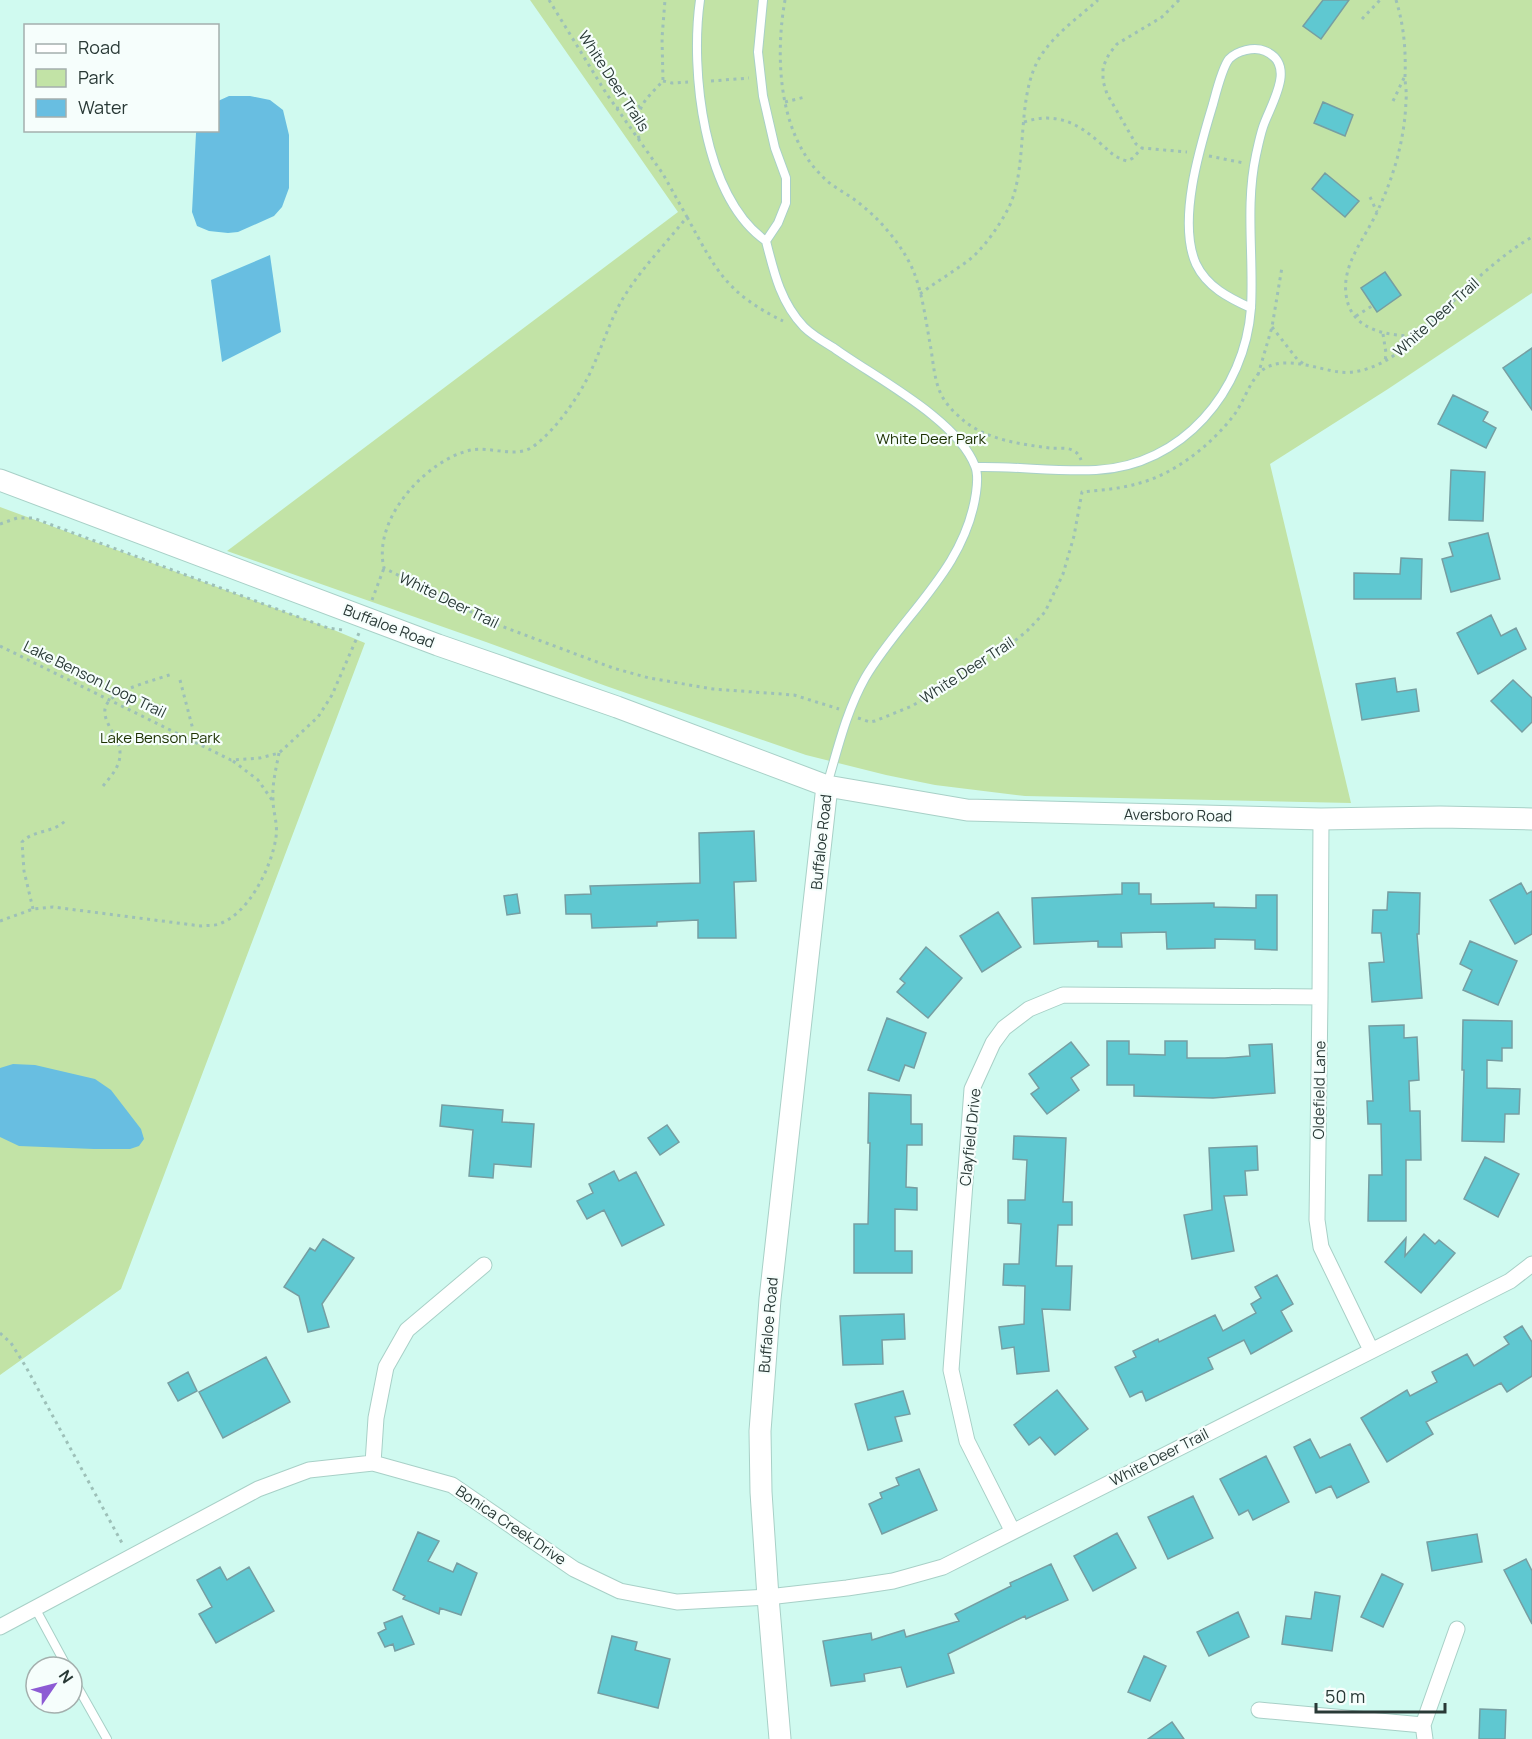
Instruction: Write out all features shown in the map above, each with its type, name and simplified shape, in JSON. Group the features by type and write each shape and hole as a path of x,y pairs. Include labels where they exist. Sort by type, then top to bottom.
{"street":[{"name":"Buffaloe Road","path":"0,480 438,645 617,706 827,786 770,1299 760,1431 761,1492 780,1739"},
{"name":"Aversboro Road","path":"827,786 968,810 1321,819 1440,817 1532,819"},
{"name":"Oldefield Lane","path":"1321,819 1317,1220 1321,1247 1371,1350"},
{"name":"Clayfield Drive","path":"1012,1530 967,1441 951,1370 972,1089 993,1043 1004,1028 1029,1009 1064,995 1320,997"},
{"name":"White Deer Trail","path":"768,1598 858,1586 903,1578 943,1567 1012,1530 1510,1281 1532,1264"},
{"path":"373,1463 376,1418 386,1367 407,1330 484,1265"},
{"name":"Bonica Creek Drive","path":"0,1627 258,1489 309,1470 373,1463 452,1485 574,1569 620,1591 677,1602 768,1598"},
{"path":"1259,1710 1424,1732 1456,1629"}],"lane":[{"path":"700,0 696,61 700,105 706,129 719,172 735,208 754,233 766,241 776,281 788,307 806,328 923,408 944,425 960,442 976,467 976,491 963,537 930,593 882,652 865,679 848,714 827,786"},
{"path":"763,0 758,52 775,148 786,178 786,203 778,223 766,241"},
{"path":"976,467 1097,470 1124,466 1150,458 1186,436 1202,422 1219,400 1243,353 1251,308 1251,181 1262,127 1281,82 1280,68 1273,57 1264,50 1241,51 1229,60 1217,89 1196,162 1190,210 1190,245 1196,264 1206,279 1227,298 1251,308"},
{"path":"35,1608 60,1655"},
{"path":"84,1698 107,1739"}],"path":[{"name":"White Deer Trails","path":"549,0 616,108 663,174 687,217"},
{"path":"616,108 631,109 640,106 663,81 662,38 665,0"},
{"path":"785,0 779,50 779,75 795,134 812,165 823,177 858,202 886,229 901,248 920,294 935,378 947,405 987,436 1020,444 1069,449 1078,454 1081,460"},
{"path":"920,294 970,259 1008,209 1017,182 1033,72 1042,54 1062,32 1098,0"},
{"path":"1179,0 1162,16 1117,44 1103,67 1102,81 1131,137 1142,148 1188,152"},
{"path":"1362,19 1380,0"},
{"path":"1396,0 1405,38 1406,107 1400,145 1389,188 1356,250 1346,277 1346,297 1356,316 1367,327 1383,334 1417,336"},
{"path":"1393,101 1405,77"},
{"path":"706,81 750,78"},
{"path":"663,81 688,82"},
{"path":"785,102 805,98"},
{"path":"639,143 637,127 640,106"},
{"path":"1024,122 1036,118 1060,118 1091,135 1113,156 1127,161 1133,159 1142,148"},
{"path":"1207,156 1246,163"},
{"path":"1370,197 1377,213"},
{"path":"687,217 715,266 734,290 762,310 784,321 799,320"},
{"name":"White Deer Trail","path":"687,217 627,291 613,315 587,379 556,423 531,448 513,452 470,450 442,463 422,478 403,497 391,516 381,548 384,567 493,623 613,668 649,678 713,688 794,695 839,709"},
{"name":"White Deer Trail","path":"1257,376 1264,369 1279,364 1293,363 1342,372 1367,369 1385,362 1417,336 1498,261 1532,237"},
{"path":"1082,492 1136,484 1160,476 1217,435 1239,408 1257,376 1272,327 1282,267"},
{"path":"1356,316 1372,306"},
{"path":"1272,327 1297,359 1306,366"},
{"path":"1383,334 1385,362"},
{"name":"White Deer Trail","path":"856,717 870,722 912,706 1007,647 1027,631 1045,612 1063,574 1074,536 1082,486"},
{"path":"0,524 17,518 33,518 328,628 360,633 326,706 318,717 279,753 260,758 231,760"},
{"path":"371,603 384,567"},
{"name":"Lake Benson Loop Trail","path":"0,646 231,760 258,780 273,802"},
{"path":"103,786 113,774 120,757 119,742 105,719 105,708 117,695 172,674"},
{"path":"180,680 195,741"},
{"path":"0,921 33,909 53,907 181,924 219,924 236,914 254,894 276,838 273,802 279,753"},
{"path":"33,909 23,860 22,842 26,837 65,822"},
{"path":"0,1333 11,1343 26,1367 130,1557"}],"green space":[{"name":"White Deer Park","path":"530,0 1532,0 1532,293 1270,464 1351,803 1025,796 935,785 886,775 806,755 227,551 678,212"},
{"name":"Lake Benson Park","path":"0,507 365,643 121,1289 0,1375"}],"water":[{"path":"229,96 250,96 270,100 283,110 289,135 289,188 282,207 274,216 238,232 209,231 197,226 192,212 196,133 219,132 219,101"},
{"path":"270,255 281,332 222,362 211,280"},
{"path":"13,1064 35,1065 95,1079 111,1090 141,1129 144,1139 139,1146 130,1149 94,1149 19,1146 0,1137 0,1068"}],"building":[{"path":"1323,0 1349,0 1321,39 1303,26"},
{"path":"1323,102 1353,115 1345,136 1314,123"},
{"path":"1325,173 1359,201 1345,217 1312,189"},
{"path":"1385,272 1401,295 1377,312 1361,288"},
{"path":"1532,348 1532,410 1503,368"},
{"path":"1453,395 1488,412 1483,421 1496,428 1486,448 1438,424"},
{"path":"1451,470 1485,472 1483,521 1449,520"},
{"path":"1488,533 1500,579 1451,592 1442,559 1453,556 1449,543"},
{"path":"1401,558 1422,559 1421,599 1354,599 1354,573 1400,574"},
{"path":"1491,615 1501,636 1516,628 1526,649 1478,674 1457,633"},
{"path":"1395,678 1397,692 1416,689 1419,711 1362,720 1356,684"},
{"path":"1513,680 1532,698 1532,722 1522,732 1491,701"},
{"path":"754,831 756,881 734,882 736,938 698,938 698,920 657,922 657,926 592,928 591,914 566,914 565,895 591,894 590,886 700,883 699,833"},
{"path":"1122,883 1139,883 1139,894 1151,894 1151,904 1214,903 1214,907 1256,908 1256,895 1277,895 1277,950 1255,949 1255,940 1215,939 1215,948 1167,949 1166,932 1121,933 1122,947 1098,947 1098,941 1034,944 1032,898 1122,894"},
{"path":"1521,883 1527,894 1532,891 1532,934 1515,944 1490,900"},
{"path":"1388,892 1420,893 1419,934 1417,934 1422,998 1372,1002 1369,963 1384,962 1381,933 1372,933 1373,910 1387,910"},
{"path":"517,894 520,913 507,915 504,896"},
{"path":"998,912 1021,947 982,972 960,936"},
{"path":"1470,941 1517,961 1498,1005 1463,990 1472,970 1460,964"},
{"path":"926,947 962,978 928,1018 897,992 905,983 900,979"},
{"path":"887,1018 926,1033 914,1068 905,1065 899,1081 868,1070"},
{"path":"1463,1020 1512,1021 1512,1048 1502,1048 1502,1061 1487,1060 1487,1088 1520,1089 1519,1114 1505,1114 1504,1142 1462,1141"},
{"path":"1404,1025 1404,1038 1417,1037 1419,1080 1409,1081 1410,1111 1420,1111 1421,1160 1406,1160 1406,1221 1368,1221 1369,1175 1382,1175 1381,1124 1368,1124 1367,1101 1373,1101 1369,1026"},
{"path":"1107,1041 1129,1041 1129,1054 1165,1055 1165,1041 1187,1041 1187,1058 1250,1056 1249,1045 1272,1044 1275,1093 1213,1098 1134,1096 1134,1085 1107,1085"},
{"path":"1071,1042 1089,1065 1071,1078 1079,1090 1047,1114 1031,1094 1039,1088 1029,1074"},
{"path":"869,1093 911,1095 911,1124 922,1124 922,1145 907,1145 906,1187 917,1188 917,1210 895,1209 895,1251 912,1251 912,1273 854,1273 854,1224 868,1224"},
{"path":"442,1105 503,1110 502,1122 534,1124 531,1167 494,1164 493,1178 469,1176 473,1130 440,1126"},
{"path":"667,1125 679,1142 660,1155 648,1138"},
{"path":"1014,1136 1066,1138 1063,1202 1072,1202 1072,1225 1058,1225 1056,1266 1072,1266 1070,1310 1042,1309 1049,1371 1017,1374 1014,1347 1002,1349 999,1327 1024,1324 1025,1286 1003,1285 1004,1264 1019,1264 1021,1224 1008,1223 1008,1200 1025,1200 1027,1160 1013,1159"},
{"path":"1257,1146 1258,1170 1245,1171 1247,1195 1224,1196 1234,1251 1192,1259 1184,1215 1212,1210 1209,1148"},
{"path":"1485,1157 1519,1174 1498,1217 1464,1199"},
{"path":"614,1171 619,1181 636,1172 664,1225 622,1246 604,1210 587,1219 577,1201 593,1193 589,1184"},
{"path":"1424,1234 1435,1244 1439,1240 1455,1253 1421,1293 1385,1262 1406,1238 1405,1256"},
{"path":"323,1239 354,1258 322,1304 329,1327 308,1332 299,1296 284,1287 310,1248 315,1251"},
{"path":"1277,1275 1293,1304 1281,1311 1292,1331 1251,1354 1244,1340 1208,1358 1213,1369 1146,1401 1142,1391 1130,1397 1115,1367 1136,1357 1133,1351 1158,1339 1159,1342 1215,1315 1223,1331 1256,1313 1251,1304 1261,1298 1255,1287"},
{"path":"904,1314 905,1339 882,1340 883,1364 843,1365 840,1316"},
{"path":"1522,1326 1532,1342 1532,1376 1507,1392 1501,1383 1426,1422 1433,1434 1387,1462 1361,1418 1407,1390 1410,1396 1437,1382 1432,1372 1467,1354 1474,1366 1509,1344 1504,1337"},
{"path":"266,1357 290,1402 223,1438 199,1392"},
{"path":"188,1372 197,1391 178,1401 168,1383"},
{"path":"1057,1390 1088,1429 1055,1455 1040,1437 1029,1445 1014,1425"},
{"path":"903,1391 910,1414 895,1417 902,1441 868,1450 855,1404"},
{"path":"1310,1439 1320,1458 1350,1444 1369,1482 1337,1498 1331,1486 1316,1493 1294,1447"},
{"path":"1266,1456 1289,1502 1253,1520 1248,1510 1239,1515 1220,1479"},
{"path":"919,1469 937,1510 882,1534 869,1504 882,1498 880,1493 899,1485 896,1478"},
{"path":"1193,1496 1213,1538 1168,1559 1148,1517"},
{"path":"418,1532 439,1541 428,1561 453,1572 457,1563 477,1573 461,1615 440,1608 439,1614 403,1599 405,1596 393,1590"},
{"path":"1117,1533 1136,1568 1093,1591 1074,1556"},
{"path":"1477,1534 1482,1562 1432,1571 1427,1542"},
{"path":"1526,1559 1532,1571 1532,1624 1504,1570"},
{"path":"1051,1564 1068,1600 1026,1619 1025,1616 948,1654 954,1673 907,1687 901,1667 864,1674 865,1681 831,1686 823,1641 871,1633 872,1640 904,1630 906,1637 959,1621 955,1614 1011,1586 1010,1583"},
{"path":"220,1567 227,1580 249,1567 274,1611 216,1643 199,1614 212,1607 197,1580"},
{"path":"1382,1574 1403,1584 1383,1627 1361,1617"},
{"path":"1315,1592 1340,1596 1332,1651 1282,1644 1286,1616 1311,1619"},
{"path":"1238,1612 1249,1637 1209,1656 1197,1632"},
{"path":"402,1616 414,1644 395,1651 393,1644 385,1647 378,1633 386,1629 384,1623"},
{"path":"612,1636 637,1642 635,1650 670,1659 658,1708 598,1693"},
{"path":"1144,1656 1166,1666 1150,1701 1128,1692"},
{"path":"1480,1709 1506,1710 1505,1739 1479,1739"},
{"path":"1172,1722 1184,1739 1148,1739"}]}
